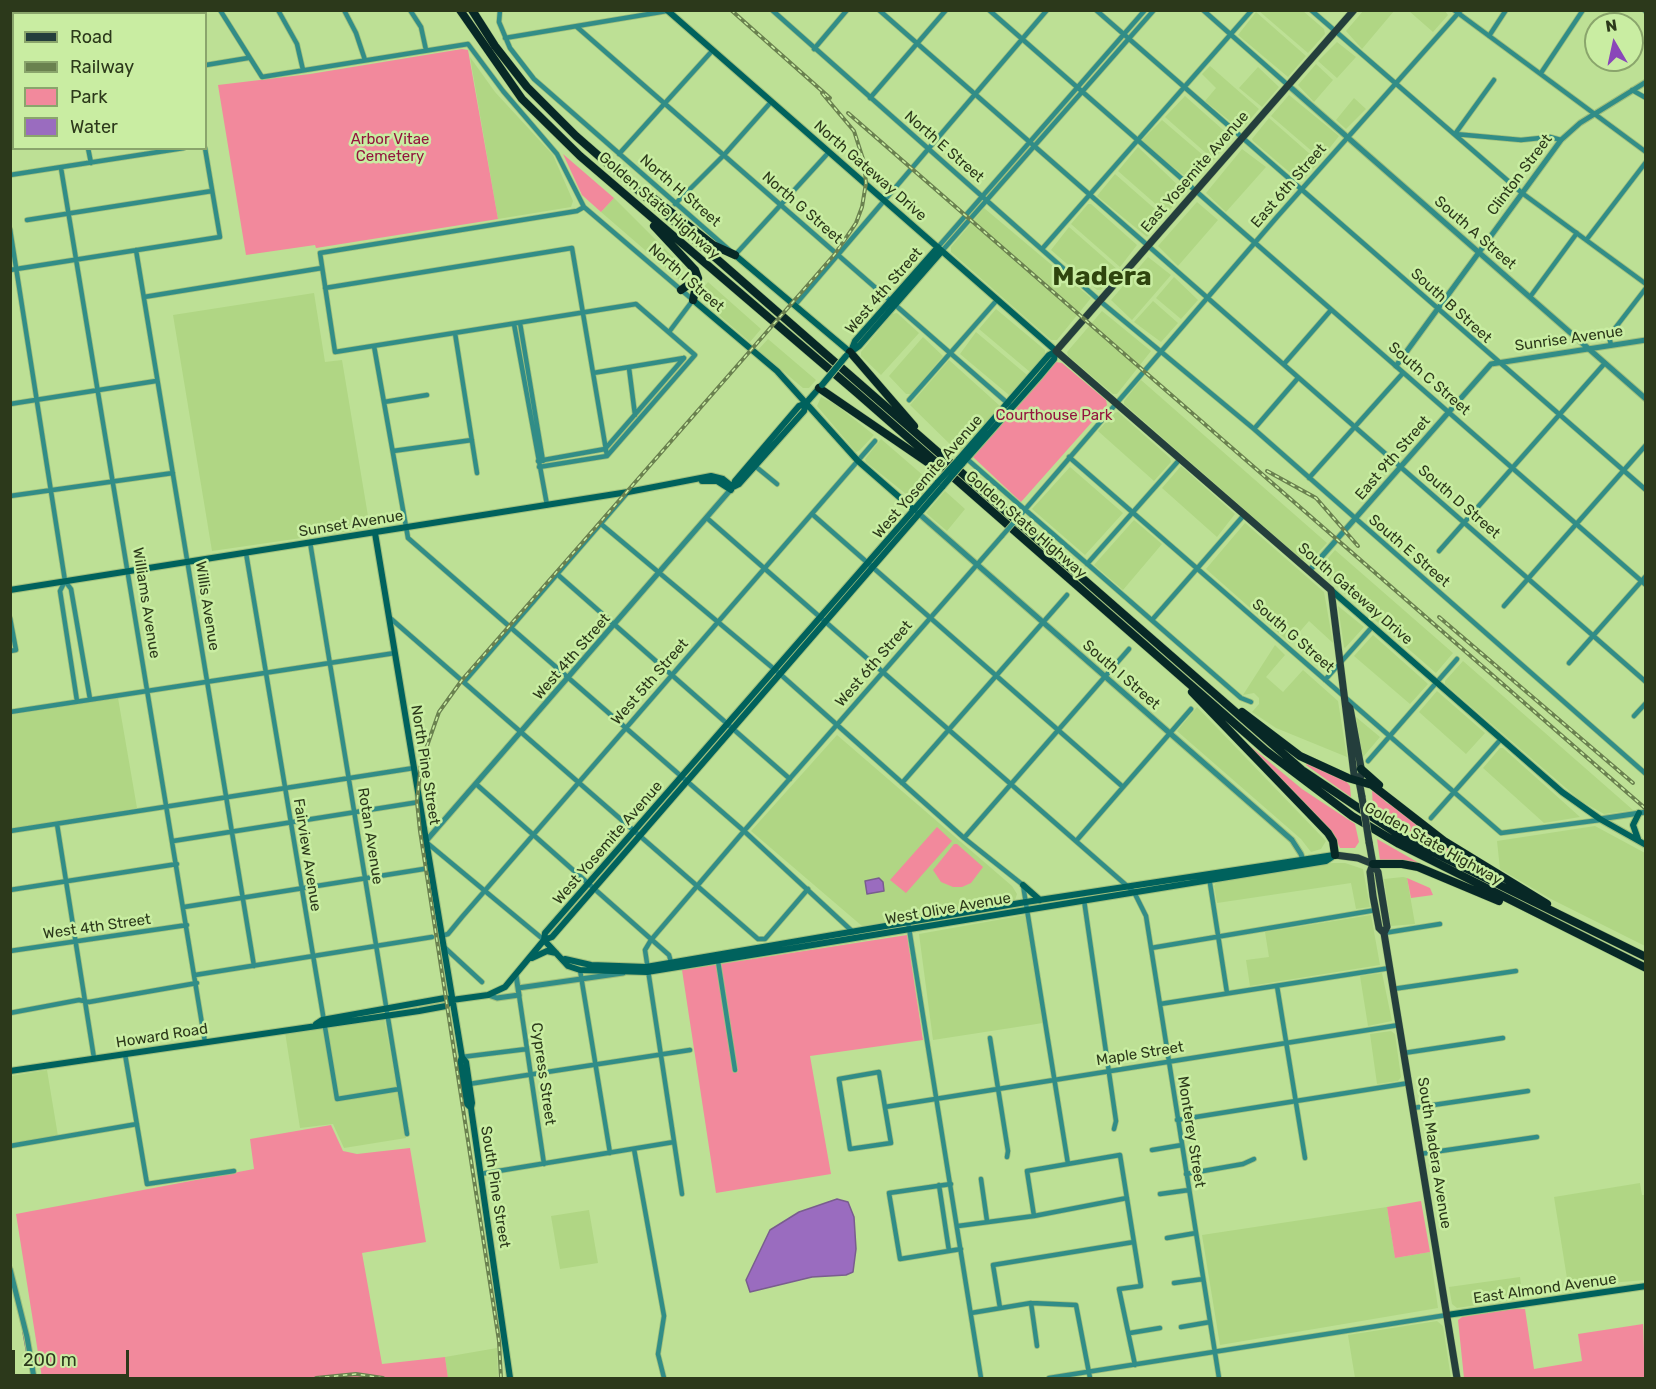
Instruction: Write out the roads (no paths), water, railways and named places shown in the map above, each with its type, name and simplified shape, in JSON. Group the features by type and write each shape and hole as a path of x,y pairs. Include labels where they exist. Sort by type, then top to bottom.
{"highway":[{"name":"Golden State Highway","path":"460,10 522,99 629,199 857,393 1282,765 1352,816 1439,866 1646,968"},
{"name":"Golden State Highway","path":"472,10 495,46 527,87 600,158 1302,770 1351,805 1443,859 1646,957"},
{"path":"600,158 713,245 735,255"},
{"path":"629,199 692,266 698,278 693,300"},
{"path":"681,290 698,278"},
{"path":"848,354 935,449"},
{"path":"820,387 954,480"},
{"path":"1190,673 1300,756 1348,778 1372,784 1444,841 1589,930"},
{"path":"1182,679 1199,700 1328,833 1333,841 1335,855"},
{"path":"1361,769 1392,799"},
{"path":"1373,864 1402,864 1418,867 1584,938"}],"main road":[{"name":"East Yosemite Avenue","path":"1056,351 1354,10"},
{"name":"North Gateway Drive","path":"669,11 1056,351"},
{"name":"West 4th Street","path":"732,488 735,481 799,406 806,403 848,354 859,346 940,249"},
{"name":"North H Street","path":"735,255 795,305 848,354"},
{"name":"North I Street","path":"693,300 777,372 858,461 917,512"},
{"name":"South Gateway Drive","path":"1056,351 1562,792 1600,819 1643,843"},
{"name":"West Yosemite Avenue","path":"488,995 498,993 544,940 552,937 591,885 871,566 1010,405 1049,355 1056,351"},
{"name":"West 4th Street","path":"732,488 739,484 804,411 806,403"},
{"name":"Sunset Avenue","path":"10,590 628,492 711,476 723,479 732,488"},
{"name":"North Pine Street","path":"375,532 452,1000"},
{"name":"South Madera Avenue","path":"1331,590 1346,700 1350,708 1361,769 1359,781 1369,842 1373,864 1378,872 1387,927 1384,933"},
{"name":"South Madera Avenue","path":"1346,700 1344,709 1354,774 1359,781"},
{"path":"1642,812 1633,825 1643,843"},
{"path":"1351,856 1363,852 1369,842"},
{"name":"West Olive Avenue","path":"562,957 591,965 646,970 671,962 852,931 1134,892 1335,855 1351,856 1373,864"},
{"name":"South Madera Avenue","path":"1373,864 1370,872 1376,910 1379,928 1384,933 1457,1378"},
{"name":"West Olive Avenue","path":"625,973 718,961 910,930 1027,905 1040,900 1127,886 1209,877"},
{"path":"1023,885 1040,900"},
{"path":"544,940 576,969 625,973"},
{"path":"528,959 547,951 562,957"},
{"path":"576,969 604,966"},
{"path":"462,1058 452,1000 488,995"},
{"name":"Howard Road","path":"10,1071 386,1013 445,999 452,1000"},
{"name":"South Pine Street","path":"462,1058 466,1062 467,1104 471,1107 510,1378"},
{"name":"East Almond Avenue","path":"1447,1315 1646,1286"}],"street":[{"path":"220,10 262,77 426,50 421,27 410,10"},
{"path":"278,10 297,44 303,70"},
{"path":"344,10 356,33 365,60"},
{"name":"North H Street","path":"500,10 499,22 519,61 546,90 735,255"},
{"name":"North E Street","path":"772,10 1100,301"},
{"path":"814,49 848,10"},
{"name":"South D Street","path":"879,10 1646,682"},
{"path":"870,98 946,10"},
{"name":"South C Street","path":"989,10 1136,142 1643,583"},
{"path":"795,305 1047,10"},
{"name":"South B Street","path":"1096,10 1496,362 1646,490"},
{"path":"940,249 1032,145 1145,10"},
{"path":"1078,91 1154,10"},
{"path":"1203,10 1289,86"},
{"path":"1042,249 1252,10"},
{"path":"1311,10 1522,193 1646,286 1609,336 1611,345"},
{"path":"1489,36 1506,10"},
{"path":"1541,73 1583,10"},
{"path":"506,38 669,11"},
{"path":"1457,11 1646,152"},
{"name":"East 6th Street","path":"1137,378 1457,11"},
{"name":"North G Street","path":"577,27 1010,405"},
{"name":"North I Street","path":"426,50 468,44 502,91 557,154 584,207 693,300"},
{"path":"619,154 667,104 712,51"},
{"path":"207,65 248,58"},
{"path":"1455,134 1494,80"},
{"name":"Clinton Street","path":"1396,366 1561,140 1594,113 1646,82"},
{"name":"South A Street","path":"1289,86 1646,399"},
{"path":"1632,90 1646,98"},
{"path":"675,204 724,155 771,102"},
{"path":"1455,134 1521,140 1550,137 1561,140"},
{"path":"88,150 91,163"},
{"path":"13,270 220,237 205,150"},
{"path":"10,175 157,151"},
{"path":"735,255 829,152"},
{"path":"1587,240 1646,162"},
{"name":"Williams Avenue","path":"61,168 205,1042"},
{"path":"27,220 212,191"},
{"path":"584,207 577,211 320,253 335,352 636,304 695,355"},
{"path":"10,229 13,270 53,490 65,581 71,589 90,699"},
{"path":"1530,297 1577,233"},
{"path":"325,288 572,248 606,456"},
{"name":"Willis Avenue","path":"136,250 254,966"},
{"path":"144,297 322,268"},
{"path":"669,332 693,300"},
{"path":"909,400 997,300"},
{"name":"South E Street","path":"1100,301 1254,429 1354,520 1646,774"},
{"path":"1284,364 1331,310"},
{"path":"518,323 547,505"},
{"path":"455,333 477,473"},
{"name":"Sunrise Avenue","path":"1496,362 1646,340"},
{"path":"374,346 408,538 744,831 859,938"},
{"path":"593,374 695,355"},
{"path":"541,464 606,456 695,355"},
{"path":"541,464 606,449 684,358"},
{"name":"East 9th Street","path":"1309,571 1491,364 1496,362"},
{"path":"1439,551 1605,363"},
{"path":"629,368 635,415"},
{"path":"1309,478 1403,373"},
{"name":"West 6th Street","path":"682,1194 646,970 645,950 697,885 978,565 1137,378"},
{"path":"1254,429 1298,378"},
{"path":"10,404 156,381"},
{"path":"384,402 427,395"},
{"path":"393,451 472,440"},
{"name":"West 5th Street","path":"441,936 447,934 485,891 875,441"},
{"path":"1504,606 1646,445"},
{"name":"South G Street","path":"1069,457 1501,833 1600,819"},
{"path":"963,459 1241,698 1251,702"},
{"path":"1087,564 1180,459"},
{"path":"755,466 777,484"},
{"path":"10,496 173,473"},
{"name":"West 4th Street","path":"426,841 708,519 732,488"},
{"path":"464,682 628,492"},
{"name":"South I Street","path":"917,512 1292,840 1303,861"},
{"path":"812,514 1123,787"},
{"path":"1152,620 1244,515"},
{"path":"708,519 884,670 1134,892"},
{"path":"601,524 777,672 964,838 1023,885 1068,1164"},
{"name":"Rotan Avenue","path":"310,542 406,1134"},
{"name":"Fairview Avenue","path":"246,553 320,1023 337,1099 399,1089"},
{"path":"557,574 790,779"},
{"path":"1569,663 1643,583 1646,576"},
{"path":"65,581 60,591 77,701"},
{"path":"902,783 1067,595"},
{"path":"389,617 758,939 765,939 808,890"},
{"path":"10,618 16,650 10,651"},
{"path":"1325,680 1372,627"},
{"path":"68,641 80,639"},
{"path":"964,838 1129,649"},
{"path":"10,712 395,653"},
{"path":"1368,761 1457,659"},
{"path":"1634,716 1646,703"},
{"path":"1077,840 1191,709"},
{"path":"1431,818 1501,739"},
{"path":"10,831 414,768"},
{"path":"476,784 669,955 671,962"},
{"path":"173,841 419,802"},
{"path":"1600,819 1642,812"},
{"path":"57,824 94,1058"},
{"path":"426,841 544,940"},
{"path":"10,890 177,864"},
{"path":"184,908 430,868"},
{"path":"1209,877 1227,993"},
{"name":"Monterey Street","path":"1134,892 1146,916 1219,1378"},
{"path":"1084,899 1116,1121 1114,1129"},
{"path":"1150,948 1376,910"},
{"path":"908,922 981,1378"},
{"path":"1384,933 1440,924"},
{"name":"West 4th Street","path":"10,951 187,925"},
{"path":"195,975 432,937"},
{"path":"443,946 482,982"},
{"path":"718,961 735,1070"},
{"path":"1160,1004 1390,968"},
{"path":"576,969 610,1153"},
{"path":"563,980 576,969"},
{"path":"1393,989 1516,971"},
{"name":"West Olive Avenue","path":"518,988 625,973"},
{"name":"Cypress Street","path":"516,975 544,1164"},
{"path":"10,1013 197,983"},
{"path":"1277,986 1305,1158"},
{"path":"488,995 497,998 519,995"},
{"name":"Maple Street","path":"885,1107 1399,1025"},
{"path":"990,1038 1007,1157"},
{"path":"1404,1053 1503,1038"},
{"path":"462,1058 527,1049"},
{"path":"466,1084 690,1050"},
{"path":"125,1054 147,1184 234,1171"},
{"path":"879,1072 885,1107 891,1143 850,1149 839,1079 879,1072"},
{"path":"1177,1120 1409,1083"},
{"path":"1413,1108 1528,1091"},
{"path":"10,1146 137,1124"},
{"path":"1420,1154 1537,1137"},
{"path":"480,1174 674,1142"},
{"path":"1152,1150 1182,1145"},
{"path":"634,1149 664,1316 658,1354 664,1378"},
{"path":"1034,1216 1027,1172 1120,1155 1141,1286 1119,1289 1135,1365"},
{"path":"1186,1174 1243,1164 1254,1159"},
{"path":"981,1179 987,1221"},
{"path":"951,1184 889,1194 900,1259 961,1249"},
{"path":"939,1185 949,1251"},
{"path":"1160,1194 1188,1190"},
{"path":"958,1226 1034,1216 1126,1198"},
{"path":"1167,1238 1196,1233"},
{"path":"1000,1308 993,1265 1134,1242"},
{"path":"10,1269 27,1337 34,1378"},
{"path":"1174,1283 1203,1279"},
{"path":"971,1313 1031,1303 1076,1305 1090,1375"},
{"path":"1031,1303 1037,1346"},
{"path":"1049,1378 1090,1375 1135,1365 1447,1315"},
{"path":"1181,1327 1210,1322"},
{"path":"1130,1333 1160,1328"}],"water":[{"path":"879,878 883,882 884,891 867,894 865,881"},
{"path":"837,1199 848,1202 854,1217 856,1249 853,1272 846,1275 812,1277 750,1292 746,1280 770,1230 799,1212"}],"waterway":[{"path":"23,1332 27,1354"}],"railway":[{"path":"731,10 830,98"},
{"path":"501,1378 499,1341 420,831 417,802 421,763 439,712 462,680 835,254 856,223 862,207 866,183 864,162 854,131 822,93"},
{"path":"848,113 1646,809"},
{"path":"1267,471 1316,498 1358,546"},
{"path":"1439,617 1633,783"},
{"path":"316,1378 356,1374 383,1378"}],"district":[{"name":"Madera","path":"1102,277"}],"park label":[{"name":"Arbor Vitae Cemetery","path":"390,148"},
{"name":"Courthouse Park","path":"1054,416"}]}
